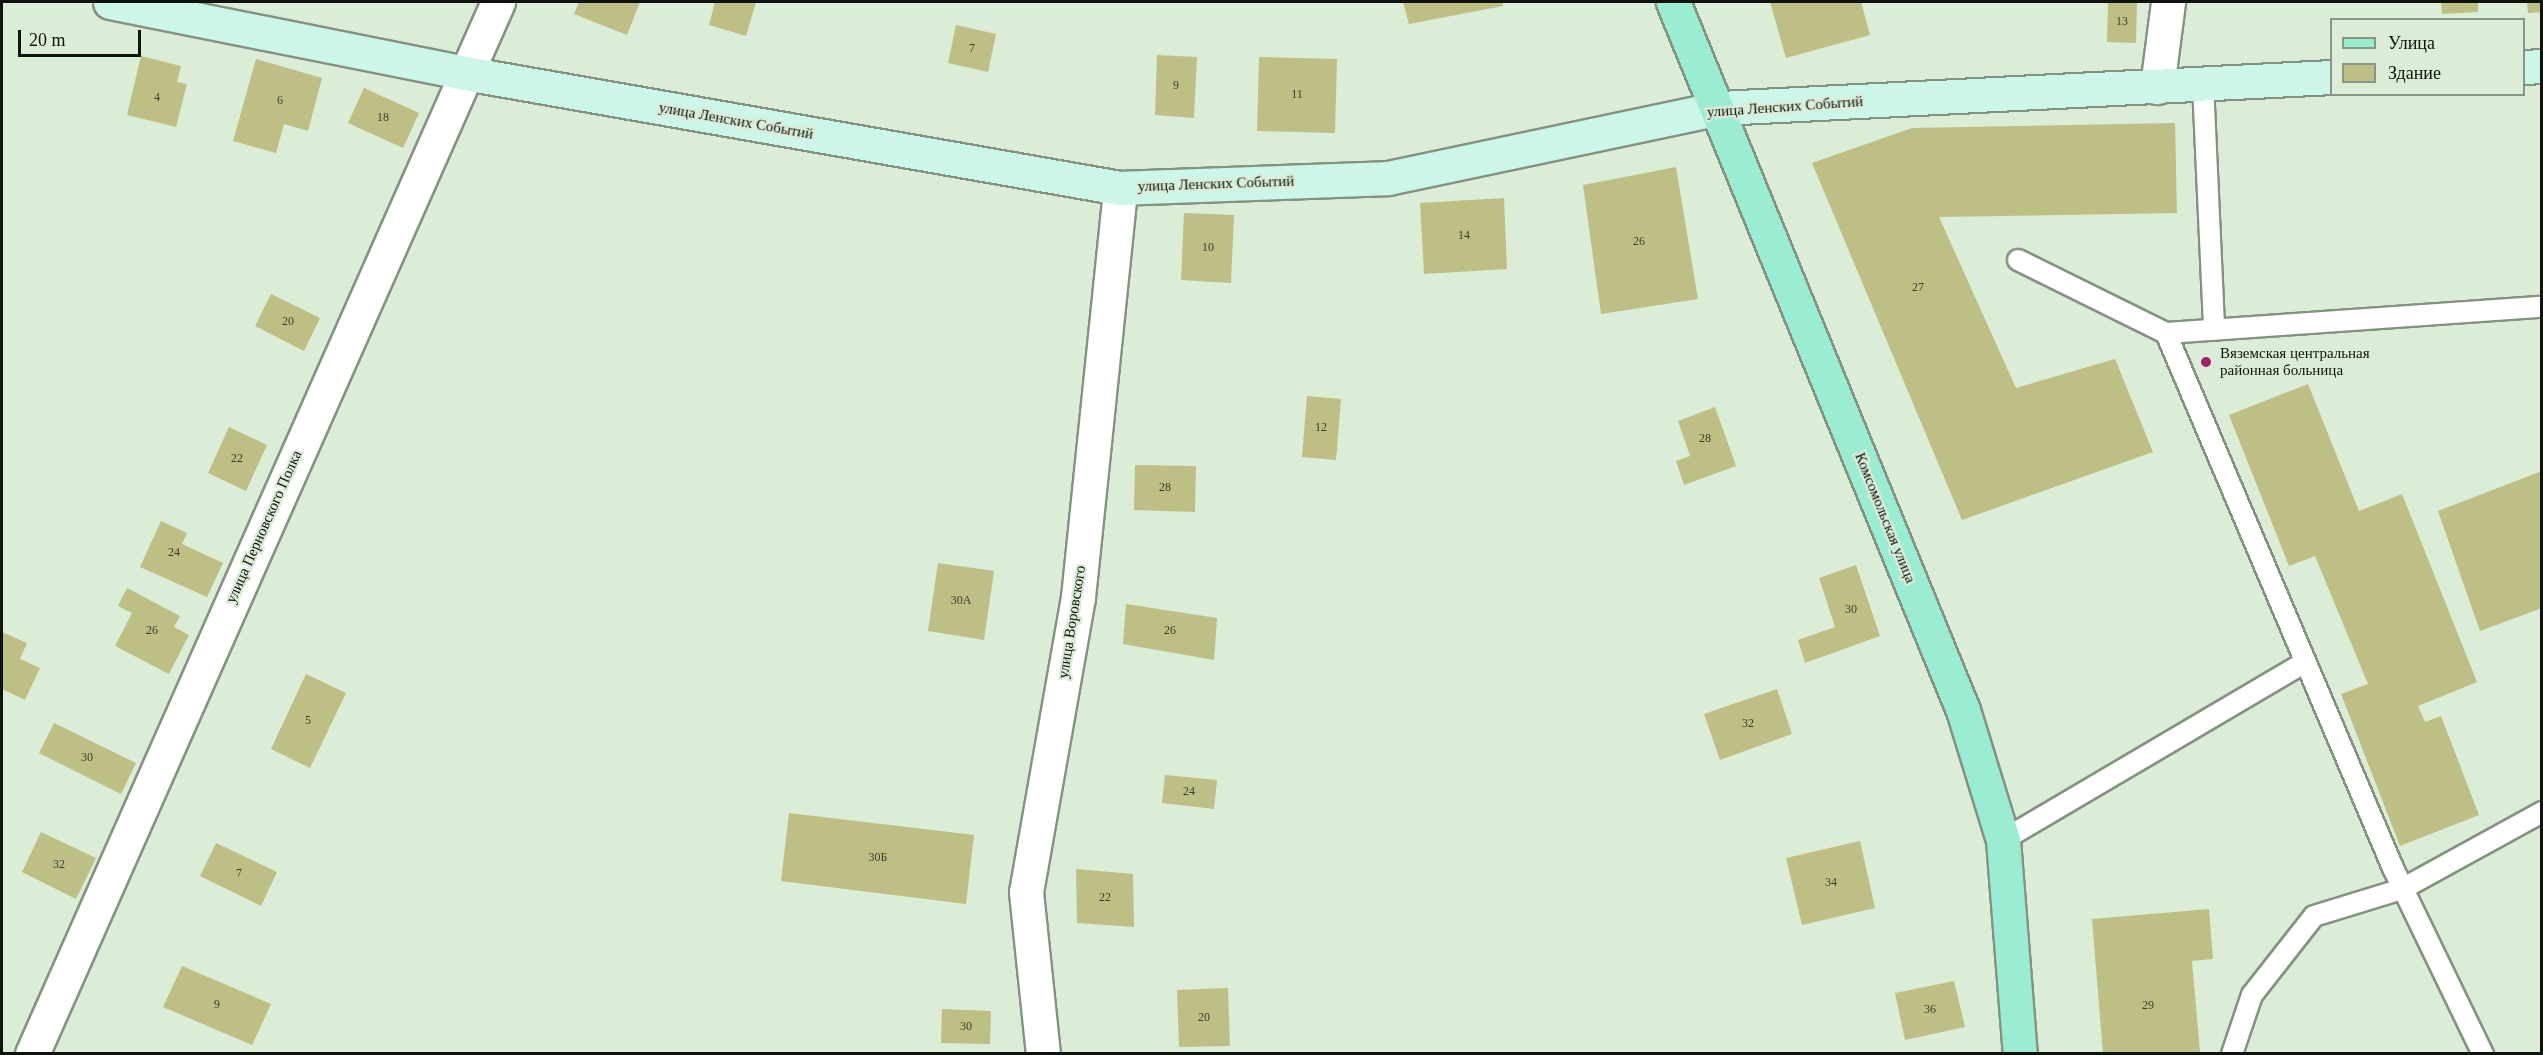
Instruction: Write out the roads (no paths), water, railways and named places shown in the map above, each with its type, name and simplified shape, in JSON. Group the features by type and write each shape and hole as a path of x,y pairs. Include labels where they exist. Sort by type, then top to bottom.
{"main road":[{"name":"Комсомольская улица","path":"1673,2 1720,108 1963,710 2003,840 2020,1053"}],"street":[{"name":"улица Ленских Событий","path":"111,2 465,73 1120,188 1388,178 1720,108 2330,77"},
{"name":"улица Перновского Полка","path":"32,1053 498,2"},
{"path":"2157,87 2168,2"},
{"path":"2525,66 2541,66"},
{"name":"улица Воровского","path":"1043,1053 1026,892 1078,597 1120,188"}],"lane":[{"path":"2203,84 2214,330"},
{"path":"2018,260 2166,333 2541,307"},
{"path":"2166,333 2402,889 2483,1053"},
{"path":"2003,840 2306,662"},
{"path":"2232,1053 2252,995 2314,916 2402,889 2541,812"}],"place":[{"name":"Вяземская центральная районная больница","path":"2206,362"}]}
